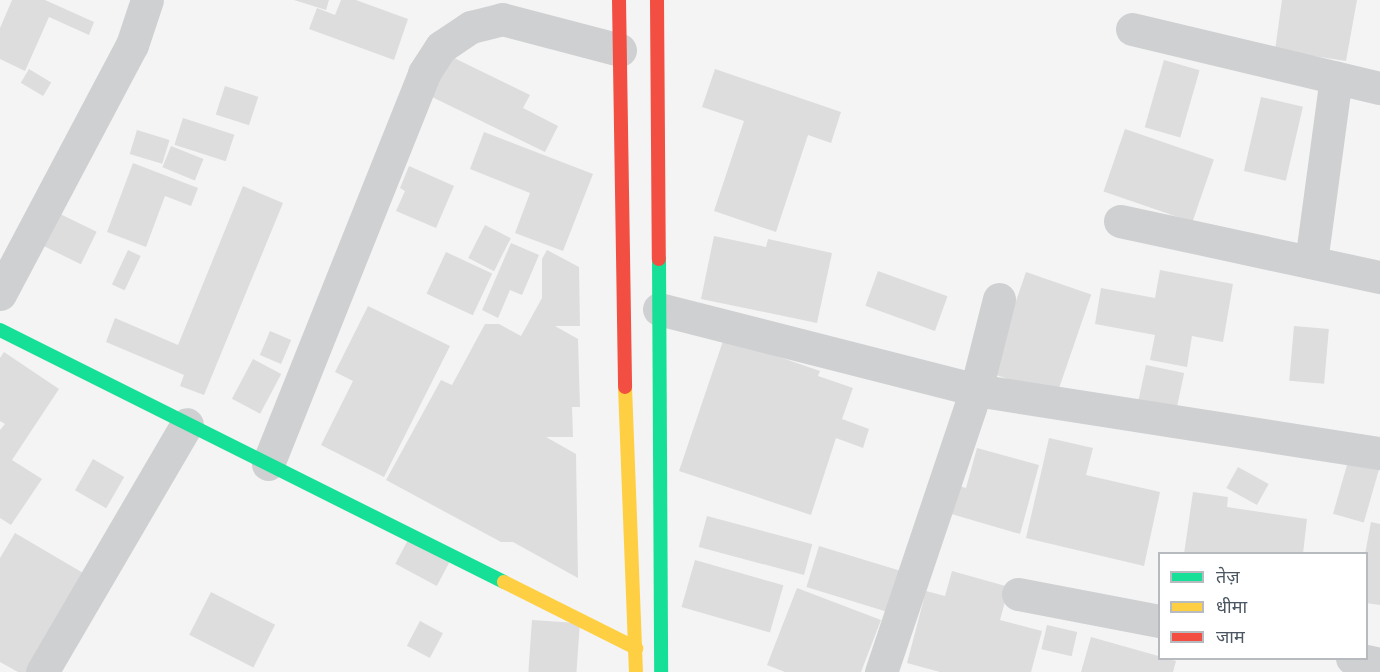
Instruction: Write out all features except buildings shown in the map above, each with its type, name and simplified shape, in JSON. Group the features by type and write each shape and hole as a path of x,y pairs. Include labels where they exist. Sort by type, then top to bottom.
{"main road":[{"path":"619,0 622,297 636,672"},
{"path":"657,0 661,672"},
{"path":"2,336 188,424 636,648"}],"street":[{"path":"0,294 132,45 147,0"},
{"path":"268,464 424,73 441,47 471,27 502,19 620,50"},
{"path":"1132,29 1380,88"},
{"path":"1311,262 1336,78"},
{"path":"1120,221 1380,277"},
{"path":"881,672 976,390 999,299"},
{"path":"659,309 976,390 1380,453"},
{"path":"42,672 188,424"},
{"path":"1018,594 1158,621"},
{"path":"1361,660 1380,664"}],"traffic: fast":[{"path":"659,259 661,672"},
{"path":"0,330 504,582"}],"traffic: slow":[{"path":"625,387 636,672"},
{"path":"504,582 636,648"}],"traffic: jam":[{"path":"619,0 625,387"},
{"path":"657,0 659,259"}]}
